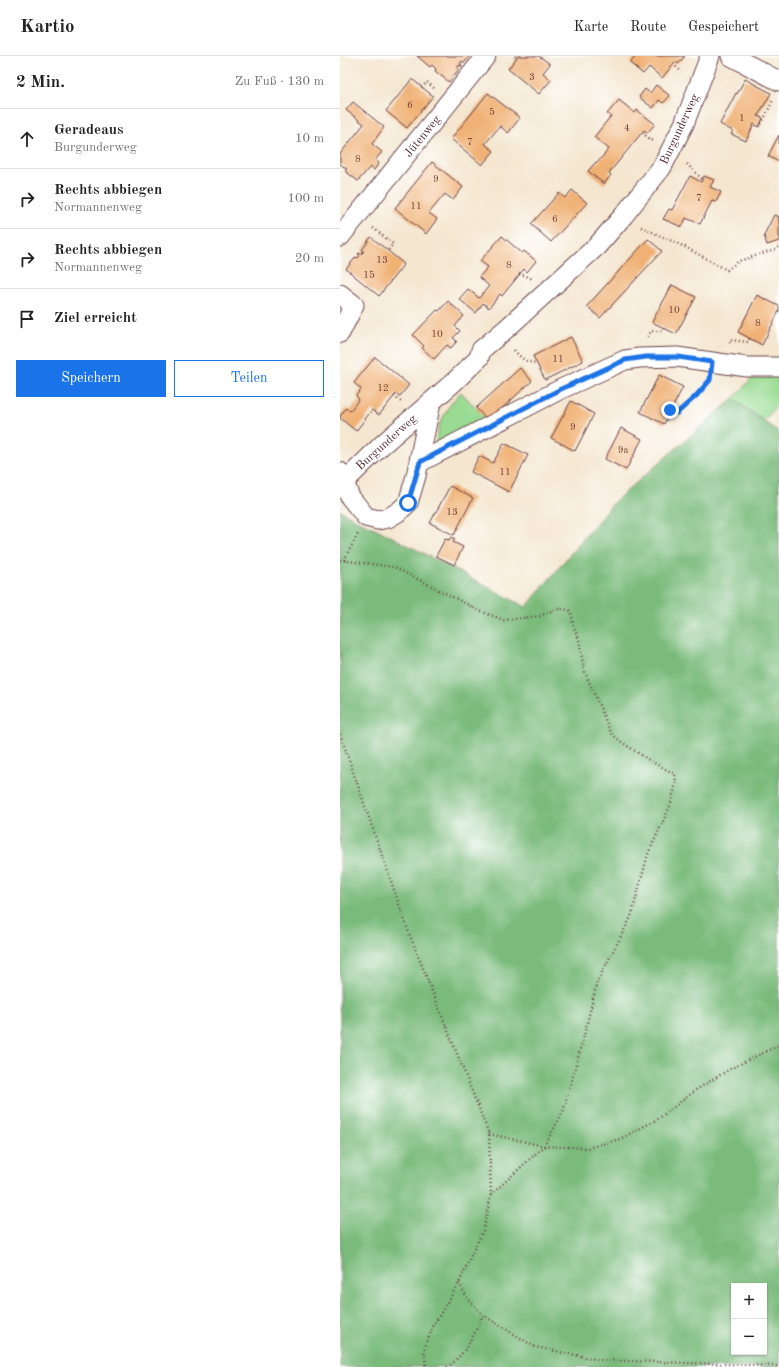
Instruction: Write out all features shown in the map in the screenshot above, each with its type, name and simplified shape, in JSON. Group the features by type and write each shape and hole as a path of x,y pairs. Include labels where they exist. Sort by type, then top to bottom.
{"street":[{"name":"Jütenweg","path":"340,237 486,56"},
{"name":"Burgunderweg","path":"431,402 420,462 408,503 388,518 378,520 366,517 350,497 342,477 369,457 431,402 479,358 481,350 597,246 662,167 684,124 710,56"},
{"path":"731,56 777,88"},
{"path":"340,294 354,305 340,333"},
{"path":"420,462 561,389 625,360 646,357 678,357 756,367 779,367"}],"path":[{"path":"761,122 762,123 777,88"},
{"path":"624,215 635,224 685,247 727,270 739,261 775,250 779,247"},
{"path":"357,216 394,244 388,251"},
{"path":"499,335 522,359 532,363 537,363"},
{"path":"670,410 677,413 696,396 710,380 712,362"},
{"path":"344,560 366,517"},
{"path":"340,560 394,567 474,608 504,620 540,616 556,609 571,611 574,628 579,639 584,670 611,733 620,742 675,774 676,784 670,806 648,854 630,917 597,982 585,1032 562,1112 544,1146 491,1195"},
{"path":"340,734 409,933 489,1134 491,1195 483,1231 459,1283 434,1326 424,1350 426,1367"},
{"path":"489,1134 544,1146 588,1148 620,1139 658,1119 696,1090 730,1069 779,1045"},
{"path":"459,1283 467,1298 482,1315 535,1347 600,1360 779,1366"},
{"path":"447,1367 460,1356 470,1340 482,1315"}],"green space":[{"path":"779,373 779,402 764,421 733,399 755,375"},
{"path":"461,392 488,421 434,449 440,423 450,405"},
{"path":"733,399 779,432 779,1367 340,1367 340,510 356,520 375,528 526,607 614,502"}],"building":[{"path":"417,56 470,56 464,63 462,61 460,64 462,65 461,67 459,65 457,68 459,69 449,82 435,71 436,69 432,65 430,67"},
{"path":"518,56 539,56 550,64 543,73 551,80 539,94 508,69"},
{"path":"633,56 685,56 678,64 675,62 662,78 649,67 643,74 630,63 635,57"},
{"path":"412,79 433,96 407,128 386,111"},
{"path":"745,79 771,93 758,116 763,118 759,127 754,124 746,141 731,134 733,131 720,124"},
{"path":"656,85 670,96 663,103 659,100 653,108 639,97 645,89 650,93"},
{"path":"488,93 520,118 508,133 500,126 485,144 494,151 482,165 451,139"},
{"path":"619,100 635,113 637,110 655,124 647,133 644,130 609,173 611,175 604,184 588,171 609,149 594,137 611,116 607,114"},
{"path":"353,102 384,127 372,144 382,152 375,160 379,163 374,170 370,167 358,181 345,171 347,169 340,164 340,154 364,124 346,110"},
{"path":"779,135 779,162 768,156"},
{"path":"432,162 463,187 453,200 445,194 429,213 437,219 426,234 395,208"},
{"path":"690,176 701,182 704,176 714,180 710,187 721,192 716,202 712,201 700,224 686,218 682,227 663,219 669,209 672,210"},
{"path":"572,190 587,203 551,242 531,224 559,193 565,198"},
{"path":"774,215 779,217 779,241 767,245 764,235"},
{"path":"502,236 522,253 524,251 536,261 527,272 524,269 502,296 500,294 489,308 483,303 476,313 459,299 468,289 479,298 489,286 479,277 488,267 480,261"},
{"path":"371,237 404,264 379,296 346,269 356,257 358,258 360,256 358,254 359,253 361,254 364,251 362,250"},
{"path":"648,239 662,251 600,318 587,306"},
{"path":"672,285 696,297 676,334 652,322"},
{"path":"757,295 779,306 779,311 762,345 738,332"},
{"path":"448,301 464,316 455,326 460,331 453,338 457,341 451,348 447,345 434,359 422,348 424,346 413,335 437,310 439,311"},
{"path":"571,337 583,361 545,380 533,356"},
{"path":"375,357 409,385 400,396 396,394 379,415 372,410 356,431 340,418 340,416 346,408 350,411 359,399 356,396 361,389 354,383"},
{"path":"520,368 532,381 488,421 476,408"},
{"path":"659,375 683,387 664,424 640,412"},
{"path":"571,401 594,414 575,451 551,438"},
{"path":"621,428 642,439 626,470 605,459"},
{"path":"504,443 528,455 509,492 471,472 479,456 493,463"},
{"path":"450,486 473,498 454,535 430,523"},
{"path":"451,537 455,539 453,542 463,547 454,565 436,556 445,539 449,540"}],"route":[{"path":"408,503 420,462 595,372 625,360 639,358 678,357 712,362 710,380 696,396 677,413 670,410"}]}
